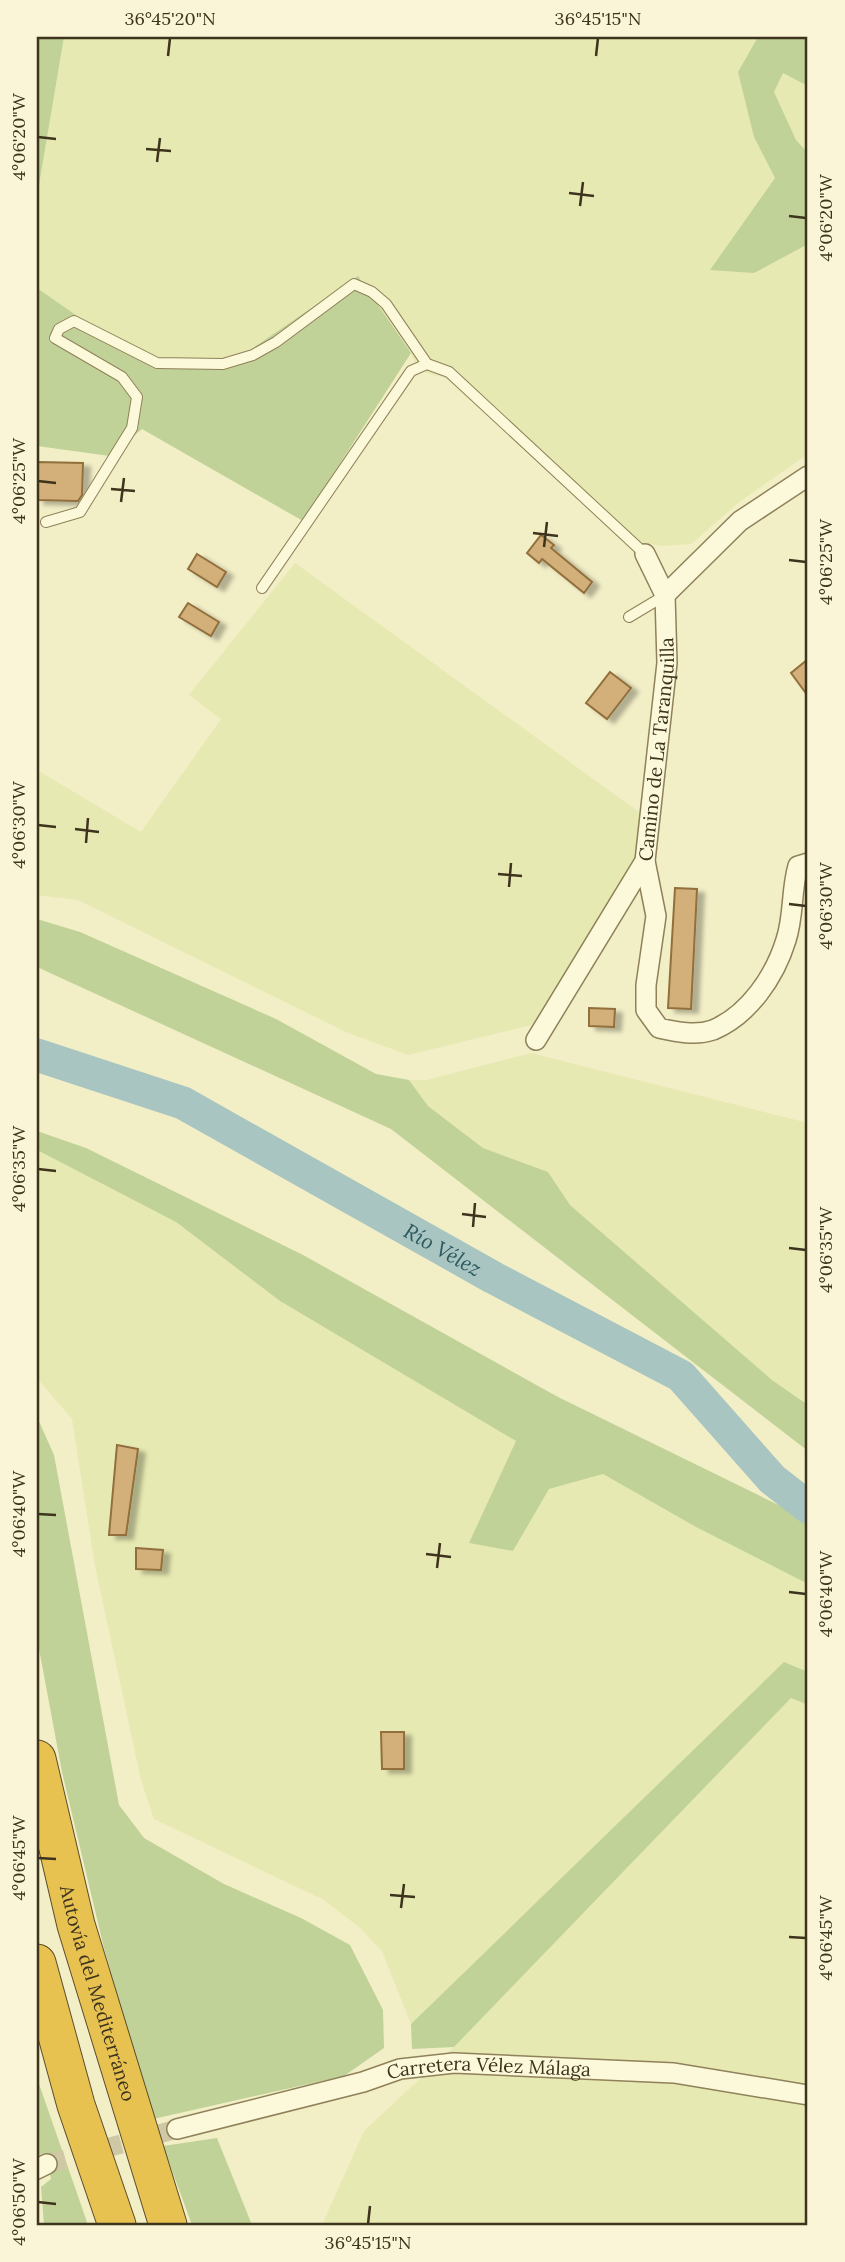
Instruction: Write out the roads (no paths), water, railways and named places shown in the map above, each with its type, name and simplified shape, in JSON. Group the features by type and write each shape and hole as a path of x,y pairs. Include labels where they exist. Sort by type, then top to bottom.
{"highway":[{"name":"Autovía del Mediterráneo","path":"37,1759 76,1926 168,2225"},
{"path":"37,1963 76,2105 117,2225"}],"street":[{"name":"Camino de La Taranquilla","path":"665,595 740,521 808,476"},
{"name":"Camino de La Taranquilla","path":"536,1040 645,861 667,663 665,595 645,554"},
{"path":"645,861 656,916 646,985 646,1010 659,1028 681,1033 711,1031 740,1012 760,992 777,964 787,939 798,866 808,863"},
{"name":"Carretera Vélez Málaga","path":"177,2129 363,2081 400,2068 454,2063 674,2073 808,2095"}],"lane":[{"path":"46,522 80,512 132,428 137,397 122,377 55,338 58,329 74,321 157,363 223,364 253,355 276,342 354,284 372,292 386,304 426,364 449,372 645,554"},
{"path":"262,588 411,370 426,364"},
{"name":"Camino de La Taranquilla","path":"629,617 665,595"}],"waterway":[{"name":"Río Vélez","path":"37,1055 183,1103 494,1278 681,1376 772,1479 808,1507"}],"tunnel":[{"path":"47,2164 177,2129"}]}
